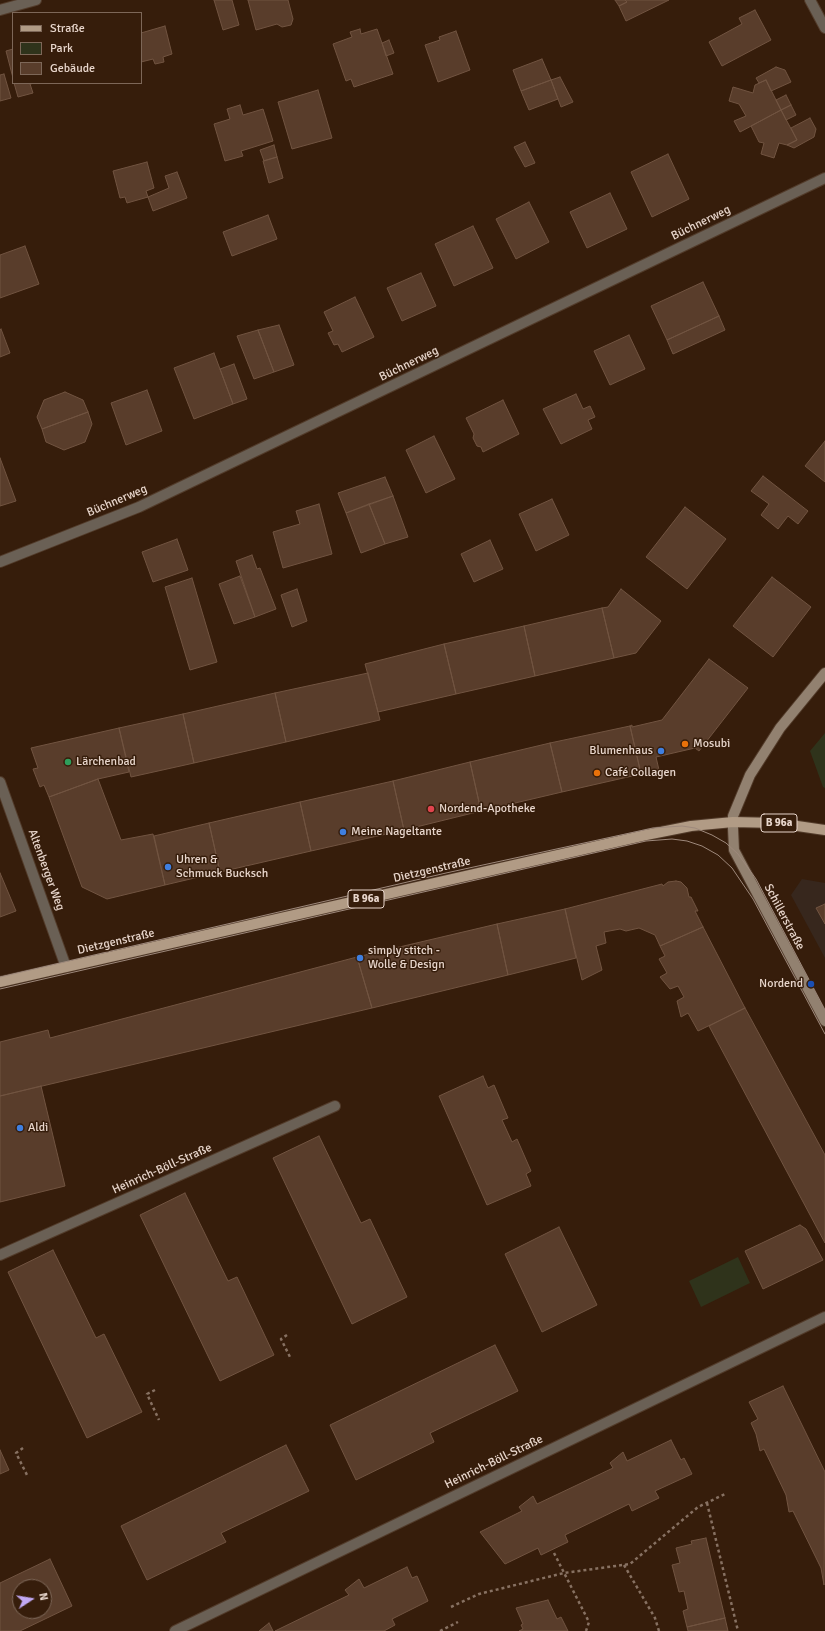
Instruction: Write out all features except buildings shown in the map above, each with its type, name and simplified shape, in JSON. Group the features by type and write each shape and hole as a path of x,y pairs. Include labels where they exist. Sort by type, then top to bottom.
{"main road":[{"name":"Dietzgenstraße","path":"0,982 691,826 733,822 776,823 825,830"}],"street":[{"path":"0,10 36,0"},
{"path":"810,0 825,28"},
{"name":"Büchnerweg","path":"0,562 139,507 825,178"},
{"name":"Schillerstraße","path":"825,673 780,728 750,774 733,816 734,850 825,1021"},
{"name":"Altenberger Weg","path":"0,782 66,967"},
{"name":"Heinrich-Böll-Straße","path":"0,1255 335,1106"},
{"name":"Heinrich-Böll-Straße","path":"175,1631 825,1317"}],"path":[{"path":"287,1335 281,1338 290,1357"},
{"path":"155,1390 147,1394 159,1420"},
{"path":"23,1448 16,1453 27,1475"},
{"path":"451,1607 479,1594 564,1573 630,1564 698,1507 727,1493"},
{"path":"707,1503 738,1631"},
{"path":"554,1554 589,1622 586,1631"},
{"path":"624,1564 655,1618 660,1631"},
{"path":"440,1631 458,1622"}],"shaded area":[{"path":"802,879 825,883 825,958 791,895"}],"green space":[{"path":"825,733 825,788 823,787 810,751"},
{"path":"738,1257 750,1283 701,1307 689,1281"}],"tram line":[{"path":"0,977 446,873 653,828 682,826 695,828 712,835 726,843 738,854 756,879 825,1010"},
{"path":"0,989 646,841 672,839 687,841 702,846 718,855 732,868 753,899 825,1034"}],"place":[{"name":"Mosubi","path":"685,744"},
{"name":"Blumenhaus","path":"661,751"},
{"name":"Lärchenbad","path":"68,762"},
{"name":"Café Collagen","path":"597,773"},
{"name":"Nordend-Apotheke","path":"431,809"},
{"name":"Meine Nageltante","path":"343,832"},
{"name":"Uhren & Schmuck Bucksch","path":"168,867"},
{"name":"simply stitch - Wolle & Design","path":"360,958"},
{"name":"Nordend","path":"811,984"},
{"name":"Aldi","path":"20,1128"}]}
